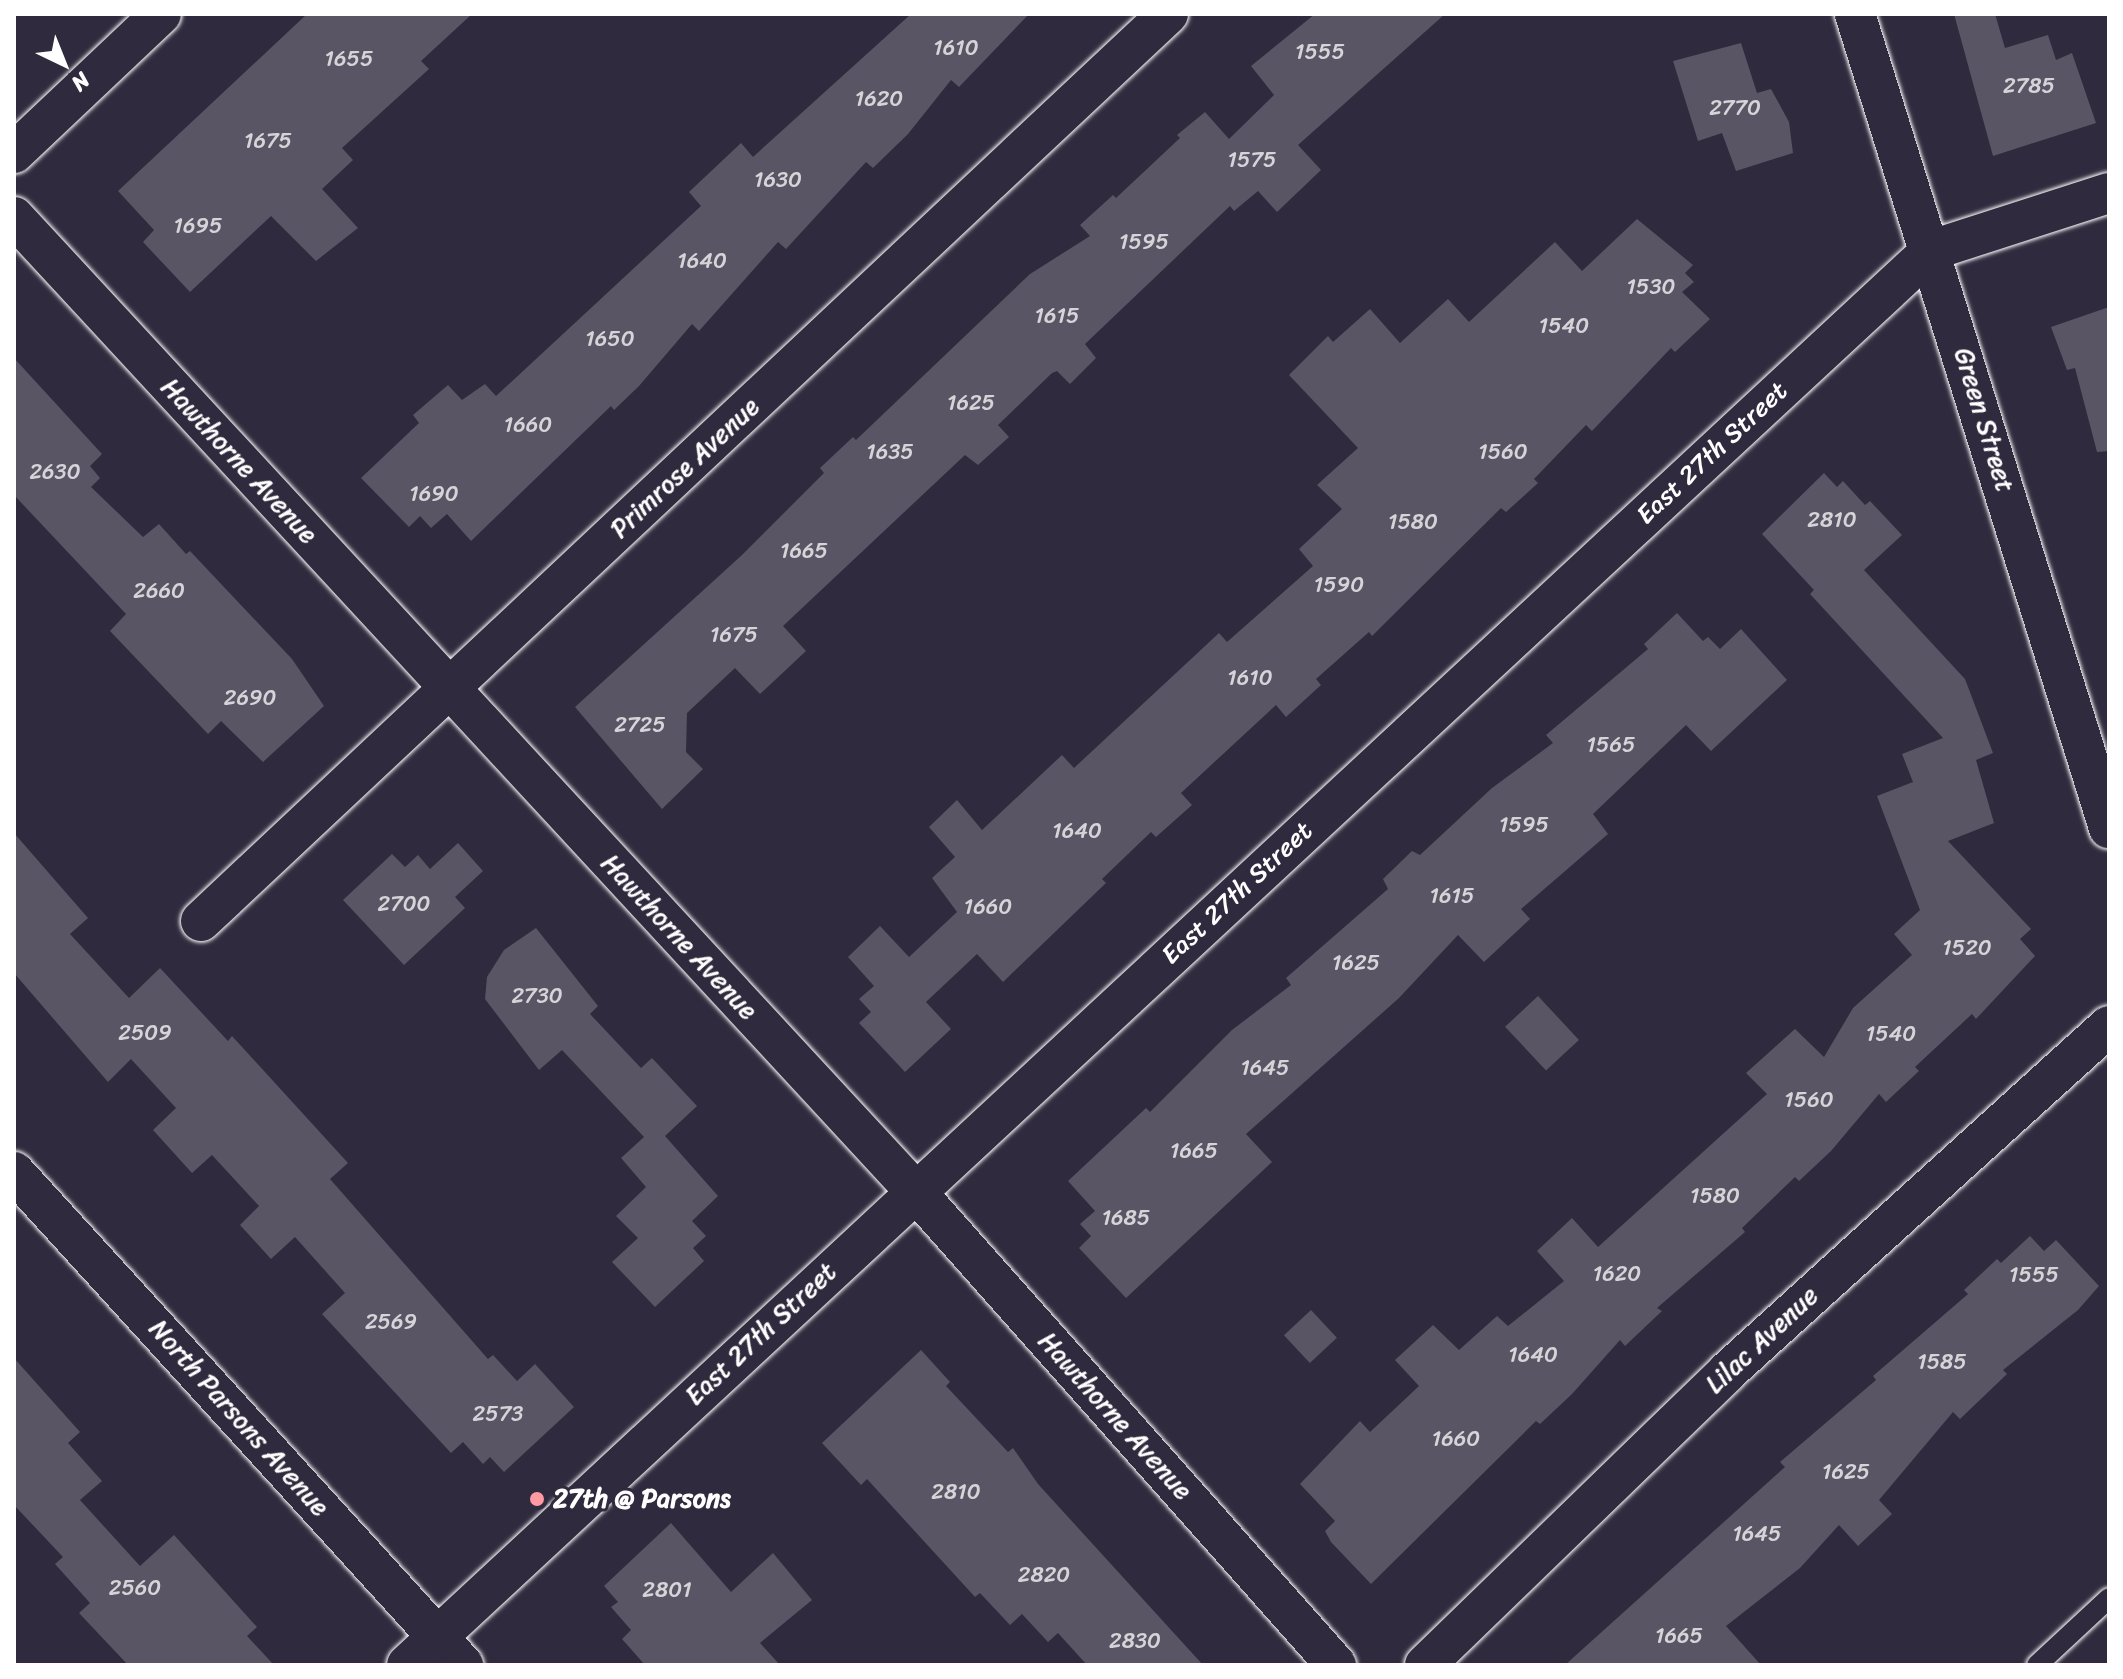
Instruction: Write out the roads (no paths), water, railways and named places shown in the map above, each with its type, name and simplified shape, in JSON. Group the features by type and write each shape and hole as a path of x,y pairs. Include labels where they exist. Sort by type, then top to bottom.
{"street":[{"path":"14,153 161,14"},
{"name":"Primrose Avenue","path":"201,921 1168,14"},
{"name":"Green Street","path":"1855,14 1932,250 2109,828"},
{"name":"East 27th Street","path":"407,1665 450,1651 915,1191 1932,250 2109,193"},
{"name":"Hawthorne Avenue","path":"14,217 915,1191 1336,1665"},
{"name":"Lilac Avenue","path":"1425,1665 1727,1372 2109,1026"},
{"name":"North Parsons Avenue","path":"14,1172 450,1651"}],"lane":[{"path":"2037,1665 2109,1598"}],"place":[{"name":"27th @ Parsons","path":"537,1499"}]}
